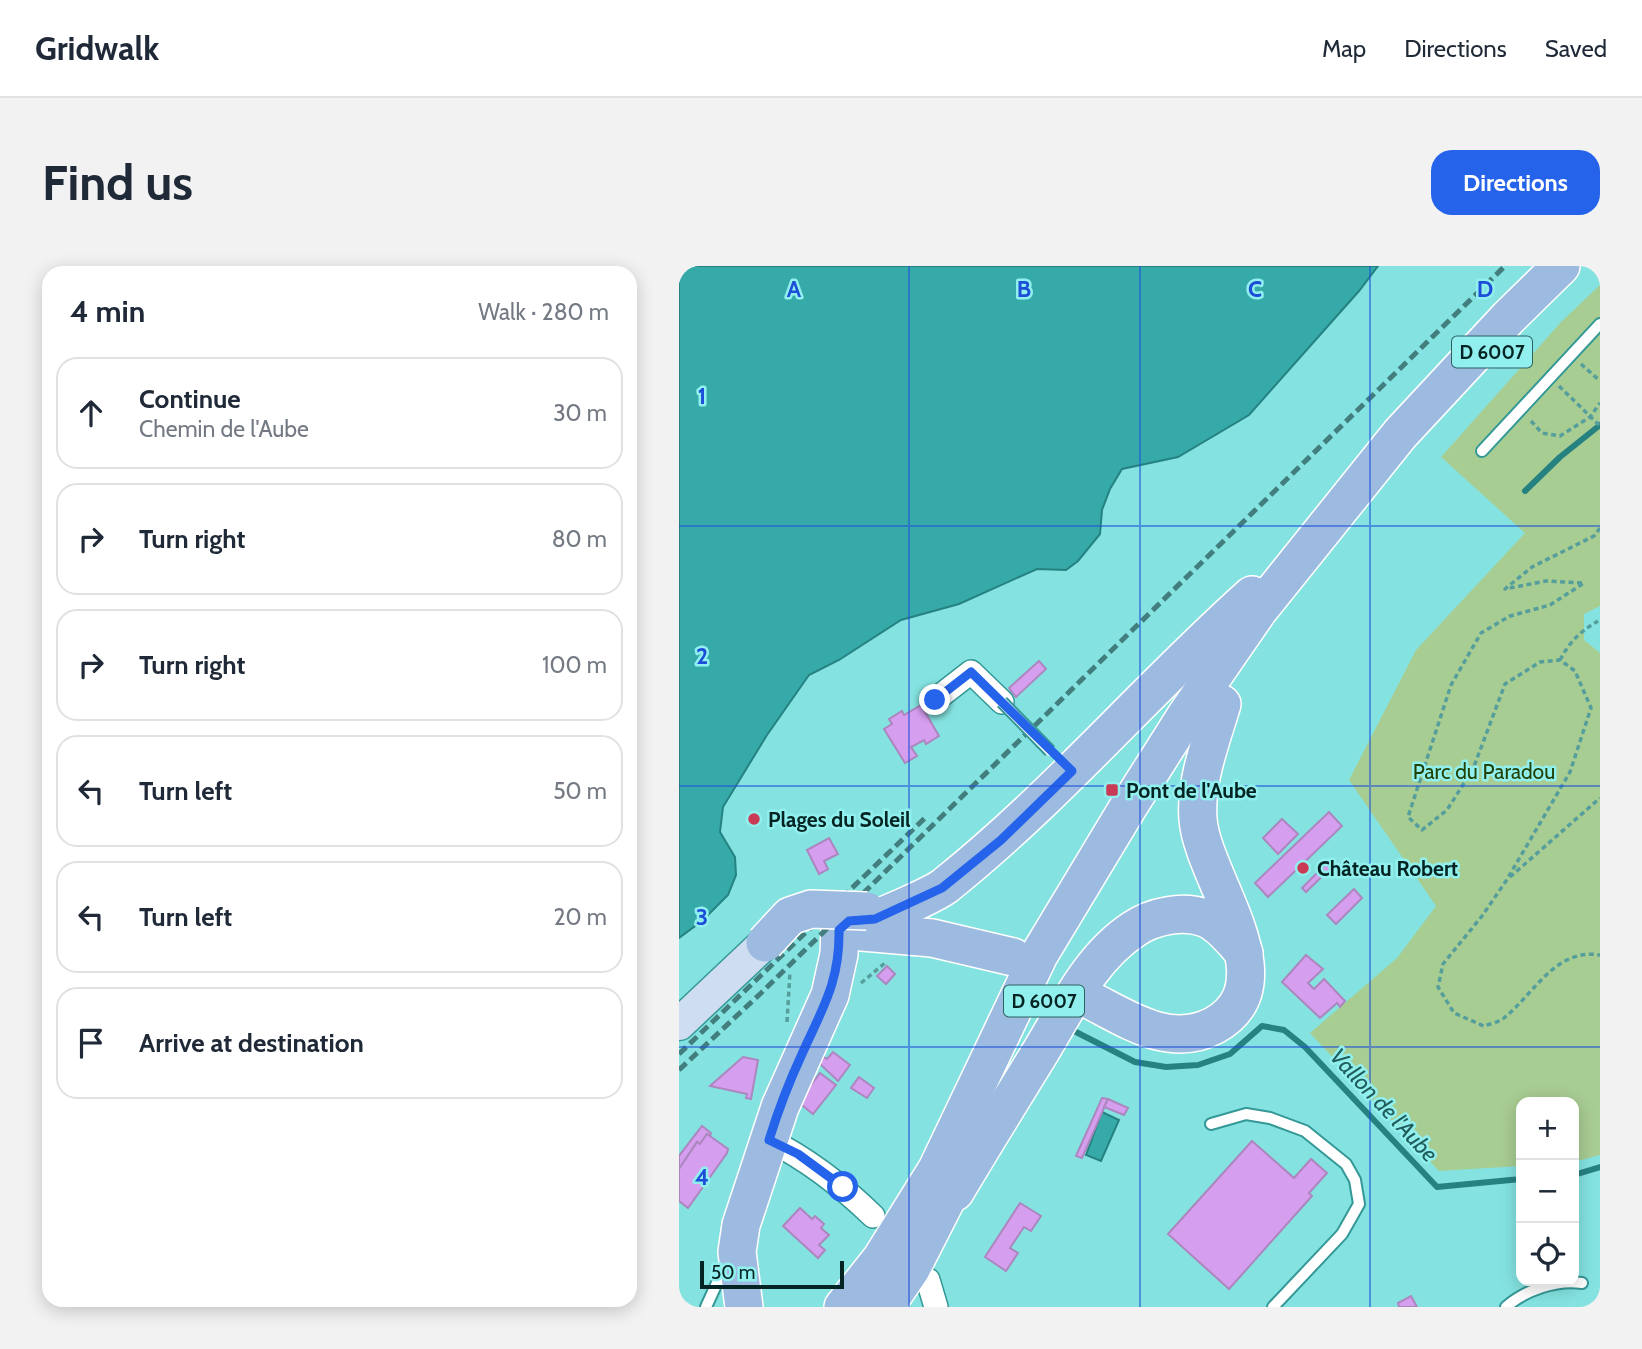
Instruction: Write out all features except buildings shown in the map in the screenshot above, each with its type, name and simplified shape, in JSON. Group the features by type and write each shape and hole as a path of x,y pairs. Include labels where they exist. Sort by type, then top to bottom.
{"main road":[{"name":"D 6007","path":"843,1307 881,1259 937,1169 1039,955 1187,714 1250,622 1313,541 1508,318 1561,266"},
{"name":"D 6007","path":"885,1307 911,1269 936,1223 1061,966 1155,800 1221,704 1269,625 1406,437 1576,266"},
{"path":"679,1024 765,943 800,929 866,920 942,888 1001,840 1061,761 1313,541"},
{"path":"1090,1000 1142,1027 1168,1035 1207,1029 1222,1021 1234,1008 1243,989 1246,970 1244,953 1232,915 1202,844 1198,821 1198,798 1221,704"},
{"path":"936,1223 1089,974 1122,938 1135,928 1153,920 1188,914 1206,918 1220,927 1244,953"},
{"path":"744,1307 737,1252 741,1224 793,1075 833,983 839,954 866,920"}],"street":[{"path":"935,700 971,672 1002,702"},
{"path":"769,1140 798,1154 843,1187 873,1216"},
{"path":"927,1280 936,1307"}],"lane":[{"path":"1482,451 1600,324"},
{"path":"1002,702 1061,761"},
{"path":"1212,1124 1246,1114 1269,1118 1305,1131 1346,1164 1355,1180 1359,1204 1342,1234 1273,1307"},
{"path":"706,1307 724,1264 737,1252"},
{"path":"1506,1307 1550,1284 1569,1281 1583,1283"}],"path":[{"path":"1570,355 1600,382"},
{"path":"1549,377 1600,426"},
{"path":"1519,410 1542,433 1560,436 1590,417 1600,403"},
{"path":"1600,528 1594,536 1532,567 1505,589 1545,581 1584,583 1551,605 1510,617 1481,634 1451,685 1408,817 1422,830 1447,810 1473,769 1505,684 1540,662 1560,660 1575,671 1591,708 1570,772 1506,881 1443,964 1438,987 1454,1013 1484,1026 1503,1019 1543,977 1566,959 1600,955"},
{"path":"1560,660 1569,643 1581,631 1598,621"},
{"path":"1506,881 1600,798"},
{"path":"833,983 846,995 892,957"}],"green space":[{"name":"Parc du Paradou","path":"1600,285 1600,606 1584,614 1584,640 1600,653 1600,1155 1579,1161 1579,1097 1516,1097 1516,1166 1439,1171 1310,1033 1397,958 1436,906 1349,780 1416,650 1525,533 1441,457 1561,322"}],"water":[{"path":"679,266 1378,266 1249,415 1178,457 1122,469 1102,510 1100,534 1078,561 1066,570 1037,569 959,604 901,620 839,660 809,675 767,735 723,807 720,832 735,857 736,875 728,895 702,921 679,938"},
{"path":"1102,1112 1119,1120 1101,1161 1086,1155"}],"waterway":[{"path":"1525,491 1560,457 1600,425"},
{"name":"Vallon de l'Aube","path":"1074,1031 1135,1062 1166,1067 1198,1065 1230,1054 1262,1026 1284,1030 1305,1047 1437,1187 1516,1179"},
{"name":"Vallon de l'Aube","path":"1579,1173 1600,1167"}],"tunnel":[{"path":"1013,957 1090,1000"}],"railway":[{"path":"679,1070 1505,266"},
{"path":"679,1054 927,816"}],"place":[{"name":"Pont de l'Aube","path":"1112,790"},
{"name":"Plages du Soleil","path":"754,819"},
{"name":"Château Robert","path":"1303,868"}],"route":[{"path":"843,1187 798,1154 769,1140 802,1054 830,995 839,954 839,930 849,921 875,919 942,888 1001,840 1072,771 971,672 935,700"}]}
